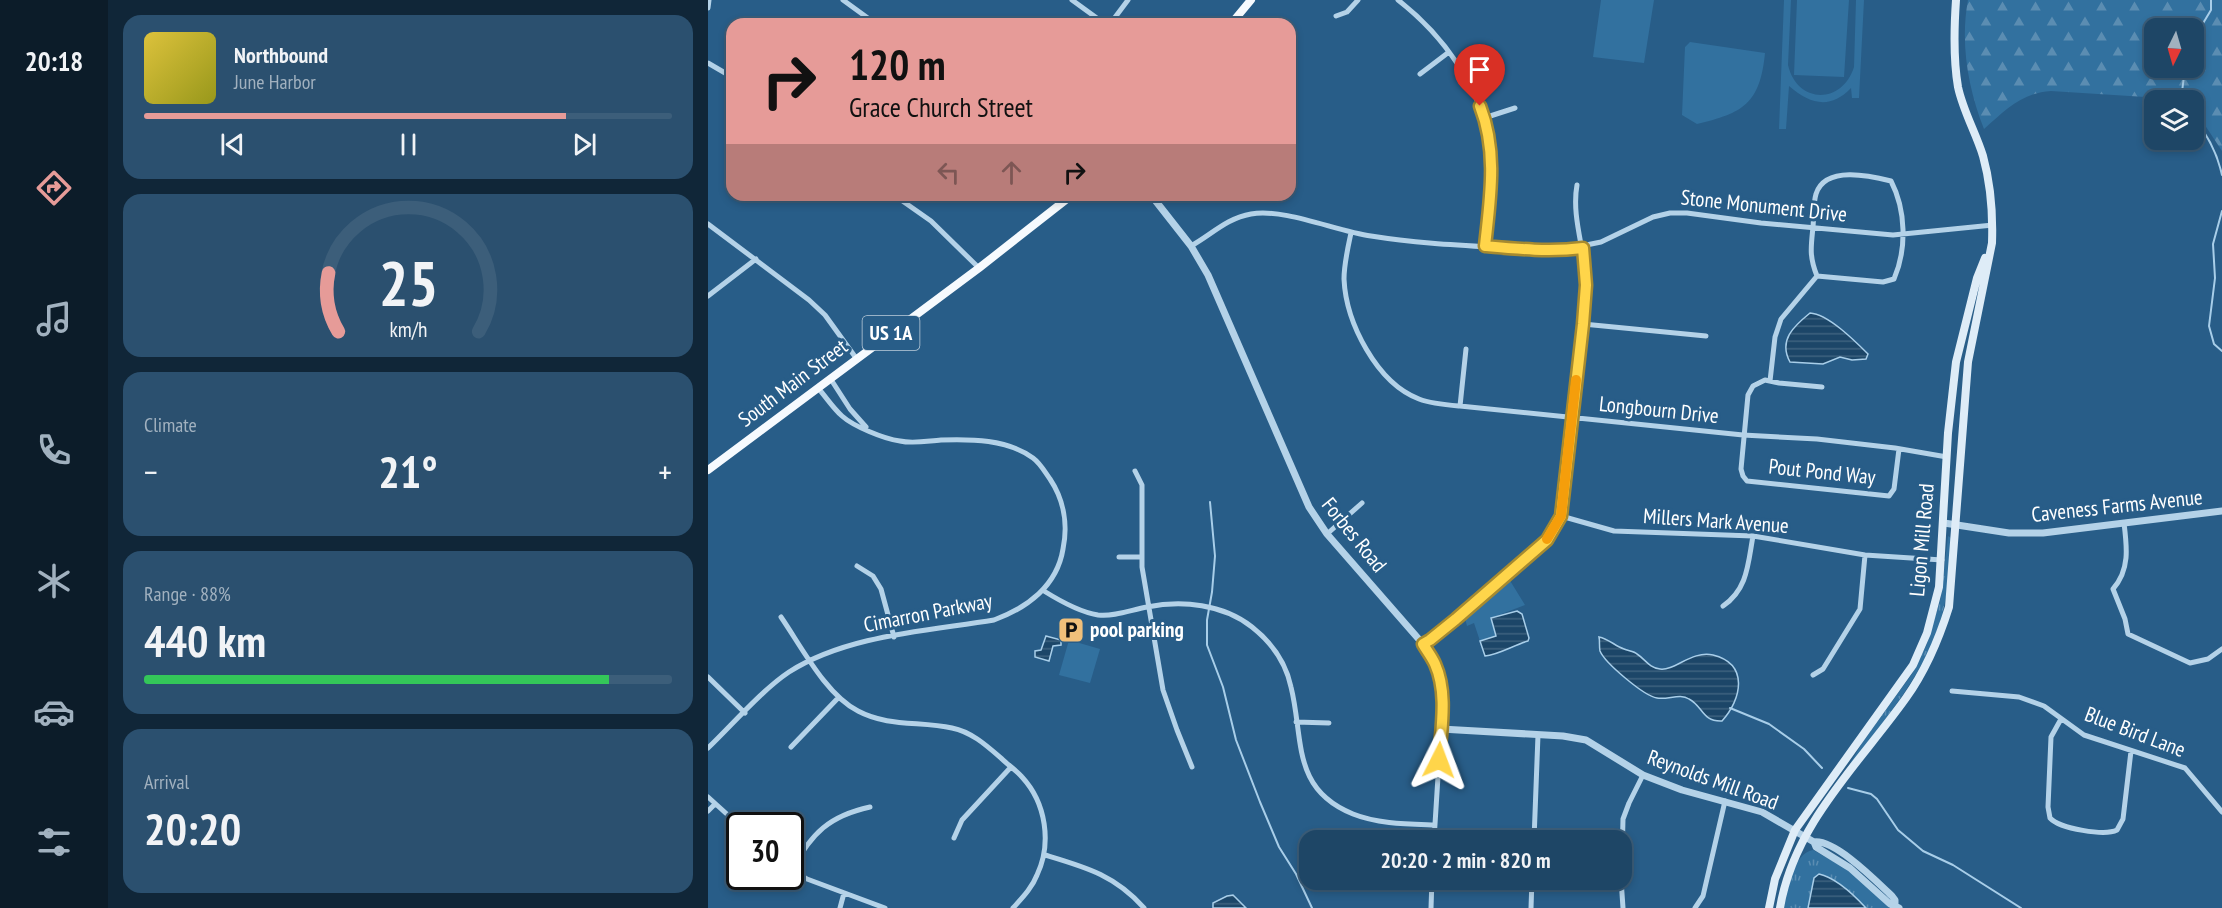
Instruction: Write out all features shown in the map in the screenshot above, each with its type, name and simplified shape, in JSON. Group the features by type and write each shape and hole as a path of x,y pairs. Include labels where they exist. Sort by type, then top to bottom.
{"main road":[{"path":"1236,18 1251,0"},
{"name":"Ligon Mill Road","path":"1780,908 1800,833 1818,814 1907,696 1928,662 1941,633 1949,607 1968,362 1992,243 1993,225 1992,202 1982,156 1959,89 1954,59 1956,0"},
{"name":"South Main Street","path":"708,470 979,268 1064,201"},
{"name":"Ligon Mill Road","path":"1769,908 1775,879 1800,833 1913,665 1930,621 1939,587 1942,560 1947,457 1956,362 1977,278 1992,243"}],"street":[{"path":"708,8 709,0"},
{"path":"843,0 868,18"},
{"path":"1072,0 1097,18"},
{"path":"1114,18 1128,0"},
{"path":"1336,16 1347,12 1358,0"},
{"path":"1398,0 1422,20 1449,52 1461,69 1484,118 1492,166 1485,246"},
{"path":"1420,74 1449,52"},
{"path":"708,63 726,74"},
{"path":"1484,118 1515,108"},
{"path":"1856,174 1892,181 1904,224 1899,264 1894,279 1883,282 1817,276 1811,260 1810,247 1816,194 1820,188 1834,177 1856,174"},
{"path":"1423,644 1456,619 1547,540 1561,516 1586,285 1583,248 1574,201 1577,185"},
{"path":"902,201 931,222 979,268"},
{"name":"Forbes Road","path":"1156,201 1191,246 1221,303 1309,507 1327,534 1423,644 1435,663 1441,679 1443,699 1435,830"},
{"name":"Stone Monument Drive","path":"1191,246 1218,227 1236,218 1259,213 1283,214 1374,237 1540,250 1583,248 1601,243 1653,217 1670,213 1813,228 1902,234 1993,225"},
{"path":"708,224 809,300 825,315 856,358"},
{"name":"Longbourn Drive","path":"1351,233 1344,276 1349,311 1376,366 1398,388 1418,399 1460,406 1743,435 1817,439 1947,457"},
{"path":"708,296 756,259"},
{"path":"1817,276 1781,319 1775,337 1770,381 1822,387"},
{"path":"1583,324 1706,336"},
{"path":"1460,406 1466,349"},
{"name":"Cimarron Parkway","path":"830,378 850,409 867,429"},
{"name":"Pout Pond Way","path":"1770,381 1766,380 1753,386 1748,395 1741,469 1747,481 1889,496 1894,489 1899,449"},
{"name":"Cimarron Parkway","path":"708,748 788,673 810,661 847,645 994,620 1014,613 1044,591 1062,555 1066,535 1058,493 1033,458 1018,450 985,441 962,439 900,442 853,423 842,416 818,387"},
{"path":"1136,471 1142,485 1142,567 1163,690 1192,767"},
{"path":"1327,534 1362,503"},
{"name":"Caveness Farms Avenue","path":"1944,523 2009,533 2043,534 2222,511"},
{"name":"Millers Mark Avenue","path":"1561,516 1614,531 1753,536 1865,555 1942,560"},
{"path":"2124,523 2127,563 2123,576 2114,589 2128,634 2190,663 2208,659 2222,649"},
{"path":"1723,606 1735,598 1741,589 1747,572 1753,536"},
{"path":"1813,675 1823,669 1860,609 1865,555"},
{"path":"1119,557 1142,557"},
{"path":"857,566 873,576 881,589 894,637"},
{"path":"1044,591 1066,603 1098,615 1112,615 1179,603 1207,606 1232,615 1251,626 1271,644 1283,664 1291,686 1303,765 1312,782 1328,799 1352,814 1374,820 1435,825"},
{"path":"781,617 810,661 839,697 857,711 889,722 952,728 967,733 981,741 1022,777 1040,806 1045,833 1045,855 1037,876 1013,908"},
{"path":"708,678 744,713"},
{"name":"Blue Bird Lane","path":"1952,691 2019,697 2044,706 2084,735 2185,768 2222,812"},
{"path":"791,747 839,697"},
{"path":"2061,719 2051,737 2048,807 2050,818 2060,825 2106,833 2117,830 2123,819 2131,751"},
{"path":"1296,722 1329,723"},
{"name":"Reynolds Mill Road","path":"1440,729 1563,736 1586,740 1643,775 1683,790 1762,812 1814,842 1820,841 1863,868 1892,896 1897,906"},
{"path":"1534,830 1538,735"},
{"path":"954,838 962,820 1011,766"},
{"path":"1623,830 1623,819 1643,775"},
{"path":"708,798 726,814"},
{"path":"1695,908 1703,896 1725,800"},
{"path":"708,811 715,804"},
{"path":"804,848 828,823 849,813 870,807"},
{"path":"1045,855 1101,873 1134,897 1144,908"},
{"path":"804,877 885,908"},
{"path":"1431,908 1432,890"},
{"path":"1530,908 1531,890"},
{"path":"1622,890 1623,908"},
{"path":"840,908 844,893"}],"green space":[{"path":"1601,0 1654,0 1644,63 1593,57"},
{"path":"1784,0 1791,0 1788,65 1793,78 1800,87 1810,93 1820,95 1840,88 1854,67 1856,0 1864,0 1859,98 1852,98 1851,88 1835,100 1820,102 1805,97 1789,86 1786,129 1779,129"},
{"path":"1797,0 1849,0 1844,77 1794,75"},
{"path":"1968,0 2222,0 2222,151 2204,124 2204,90 2144,90 2144,97 2040,92 2022,99 1984,129 1970,82 1965,33"},
{"path":"1690,42 1765,53 1759,84 1746,104 1726,115 1697,124 1682,115 1685,47"},
{"path":"1948,536 1951,538 1947,587 1942,615 1935,636 1916,675 1853,763 1851,762 1862,743 1912,674 1927,644 1941,597"},
{"path":"1509,579 1525,605 1491,618 1496,636 1480,641 1474,623 1467,626 1465,618"},
{"path":"1069,640 1100,649 1090,683 1059,675"},
{"path":"1813,850 1854,873 1889,908 1866,908 1842,887 1814,878 1808,908 1784,908 1789,883 1796,865 1800,858"}],"shaded area":[{"path":"1810,313 1825,318 1841,329 1868,354 1866,359 1852,360 1840,357 1823,364 1790,362 1786,347 1787,340 1793,328"},
{"path":"1517,611 1522,614 1528,641 1485,656 1480,641 1496,636 1491,618"},
{"path":"1046,636 1061,640 1061,645 1053,646 1049,661 1035,657 1035,651 1041,650"},
{"path":"1599,637 1636,653 1650,665 1660,669 1672,667 1705,654 1725,660 1737,674 1737,693 1734,703 1722,721 1715,721 1685,697 1657,698 1651,696 1609,663 1600,651"},
{"path":"1819,874 1839,883 1866,908 1808,908 1814,878"},
{"path":"1233,895 1246,908 1213,908 1213,903"}],"waterway":[{"path":"2204,22 2211,10 2211,0"},
{"path":"2182,90 2184,78"},
{"path":"2204,132 2222,175"},
{"path":"2222,211 2213,244 2215,278 2209,326 2214,344 2222,351"},
{"path":"1210,502 1215,556 1207,620 1207,645 1223,687 1236,740 1260,802 1279,847 1296,874 1312,908"},
{"path":"1730,708 1769,724 1804,749 1822,768"},
{"path":"1848,788 1871,794 1877,799 1898,830 1923,851 1953,865 2021,908"}],"slow traffic":[{"path":"1547,539 1561,516 1576,380"}],"place":[{"name":"pool parking","path":"1071,630"}],"route":[{"path":"1439,760 1443,699 1441,679 1435,663 1423,644 1456,619 1547,540 1561,516 1586,285 1583,248 1540,250 1485,246 1492,166 1490,145 1480,106"}]}
